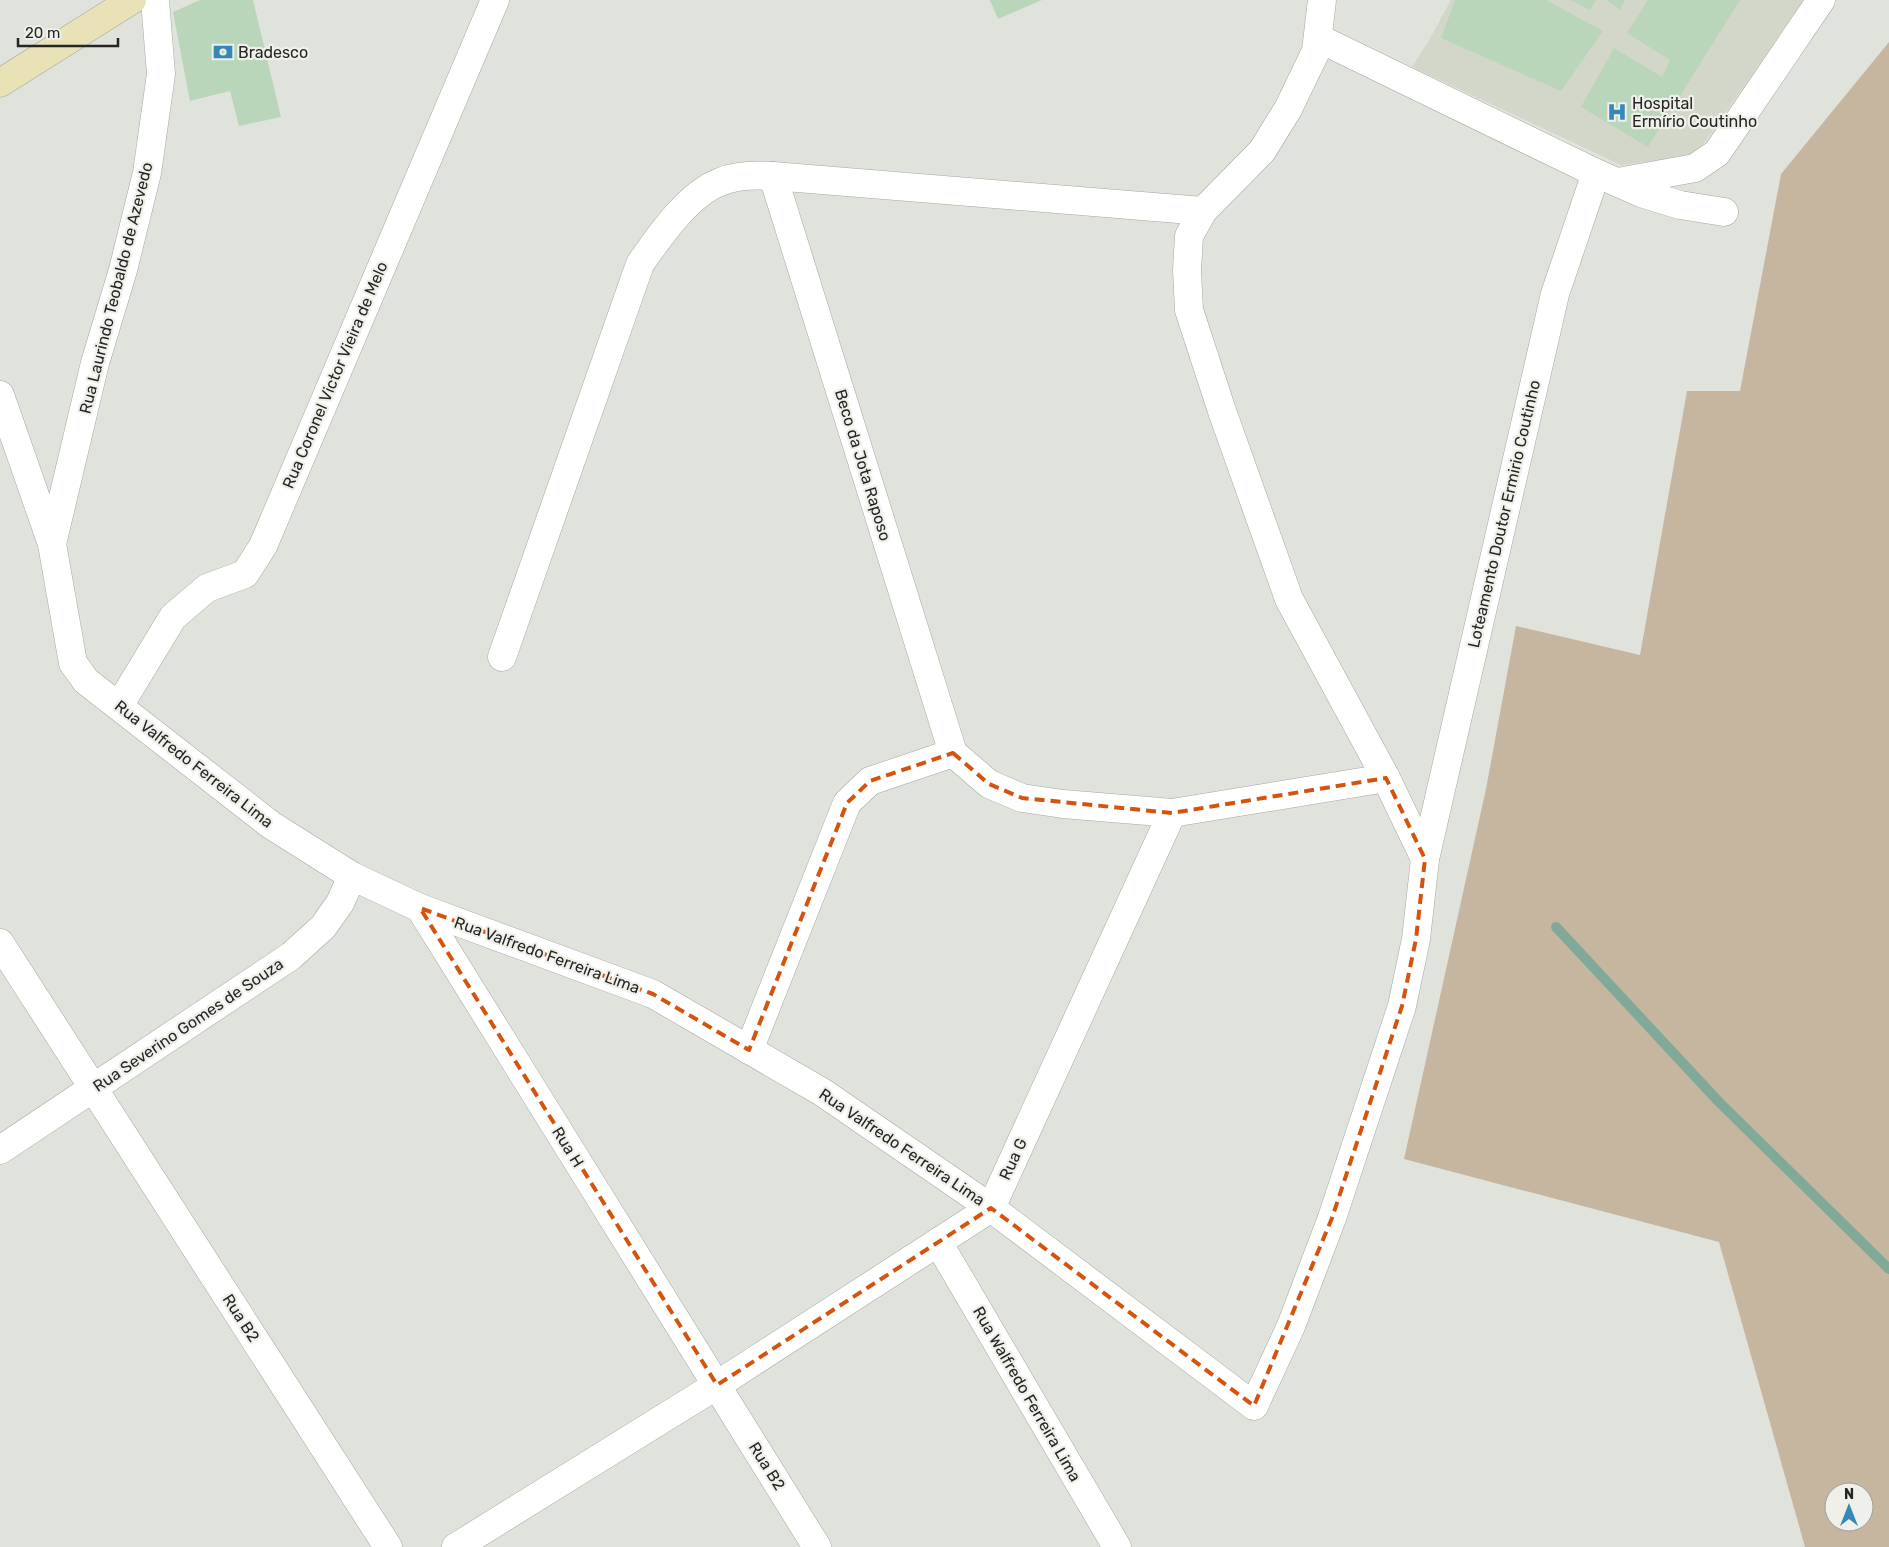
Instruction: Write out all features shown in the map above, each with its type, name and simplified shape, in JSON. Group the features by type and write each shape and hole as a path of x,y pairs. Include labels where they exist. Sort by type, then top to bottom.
{"street":[{"path":"0,83 132,0"},
{"name":"Rua Laurindo Teobaldo de Azevedo","path":"52,544 95,363 123,270 147,173 161,74 155,0"},
{"name":"Rua Coronel Victor Vieira de Melo","path":"119,706 173,618 207,588 245,574 263,546 495,0"},
{"path":"1322,0 1316,51 1288,109 1262,151 1203,211 1190,236 1187,270 1190,310 1222,411 1289,599 1386,778 1425,859"},
{"path":"1607,177 1695,168 1717,153 1821,0"},
{"path":"1318,38 1641,193 1680,205 1724,212"},
{"path":"502,657 640,264 662,232 695,198 720,182 752,175 773,176 1203,211"},
{"name":"Beco da Jota Raposo","path":"773,176 953,753"},
{"name":"Loteamento Doutor Ermirio Coutinho","path":"1254,1406 1291,1326 1332,1218 1402,1006 1416,939 1425,859 1555,294 1607,177"},
{"name":"Rua Valfredo Ferreira Lima","path":"0,395 52,544 73,663 86,681 271,825 352,876 420,908 653,994 822,1092 990,1208 1254,1406"},
{"path":"749,1050 846,803 870,781 953,753 989,784 1022,798 1063,804 1172,813 1386,778"},
{"name":"Rua G","path":"990,1208 1172,813"},
{"name":"Rua Severino Gomes de Souza","path":"0,1150 291,956 323,927 340,904 352,876"},
{"name":"Rua H","path":"420,908 717,1385"},
{"name":"Rua B2","path":"0,943 388,1547"},
{"path":"456,1547 717,1385 990,1208"},
{"name":"Rua Walfredo Ferreira Lima","path":"938,1242 1117,1547"},
{"name":"Rua B2","path":"717,1385 817,1547"}],"highlighted area":[{"path":"953,753 989,784 1022,798 1172,813 1386,778 1425,859 1416,939 1402,1006 1332,1218 1254,1406 991,1208 717,1385 420,908 653,994 749,1050 847,803 870,781"}],"shaded area":[{"name":"Hospital Ermírio Coutinho","path":"1451,0 1804,0 1695,156 1621,165 1412,67"},
{"path":"1889,42 1889,1547 1805,1547 1719,1242 1404,1159 1486,789 1516,626 1640,655 1687,391 1740,391 1781,174"}],"building":[{"name":"Bradesco","path":"200,0 253,0 281,117 239,126 230,91 190,101 173,12"},
{"path":"990,0 1042,0 998,19"},
{"path":"1455,0 1546,0 1603,31 1561,91 1441,38"},
{"path":"1571,0 1596,0 1590,10"},
{"path":"1606,0 1625,0 1620,10"},
{"path":"1648,0 1740,0 1648,147 1581,107 1614,48 1662,77 1670,60 1627,33"}],"waterway":[{"path":"1556,927 1719,1102 1889,1269"}],"place":[{"name":"Bradesco","path":"223,52"},
{"name":"Hospital Ermírio Coutinho","path":"1617,112"}]}
